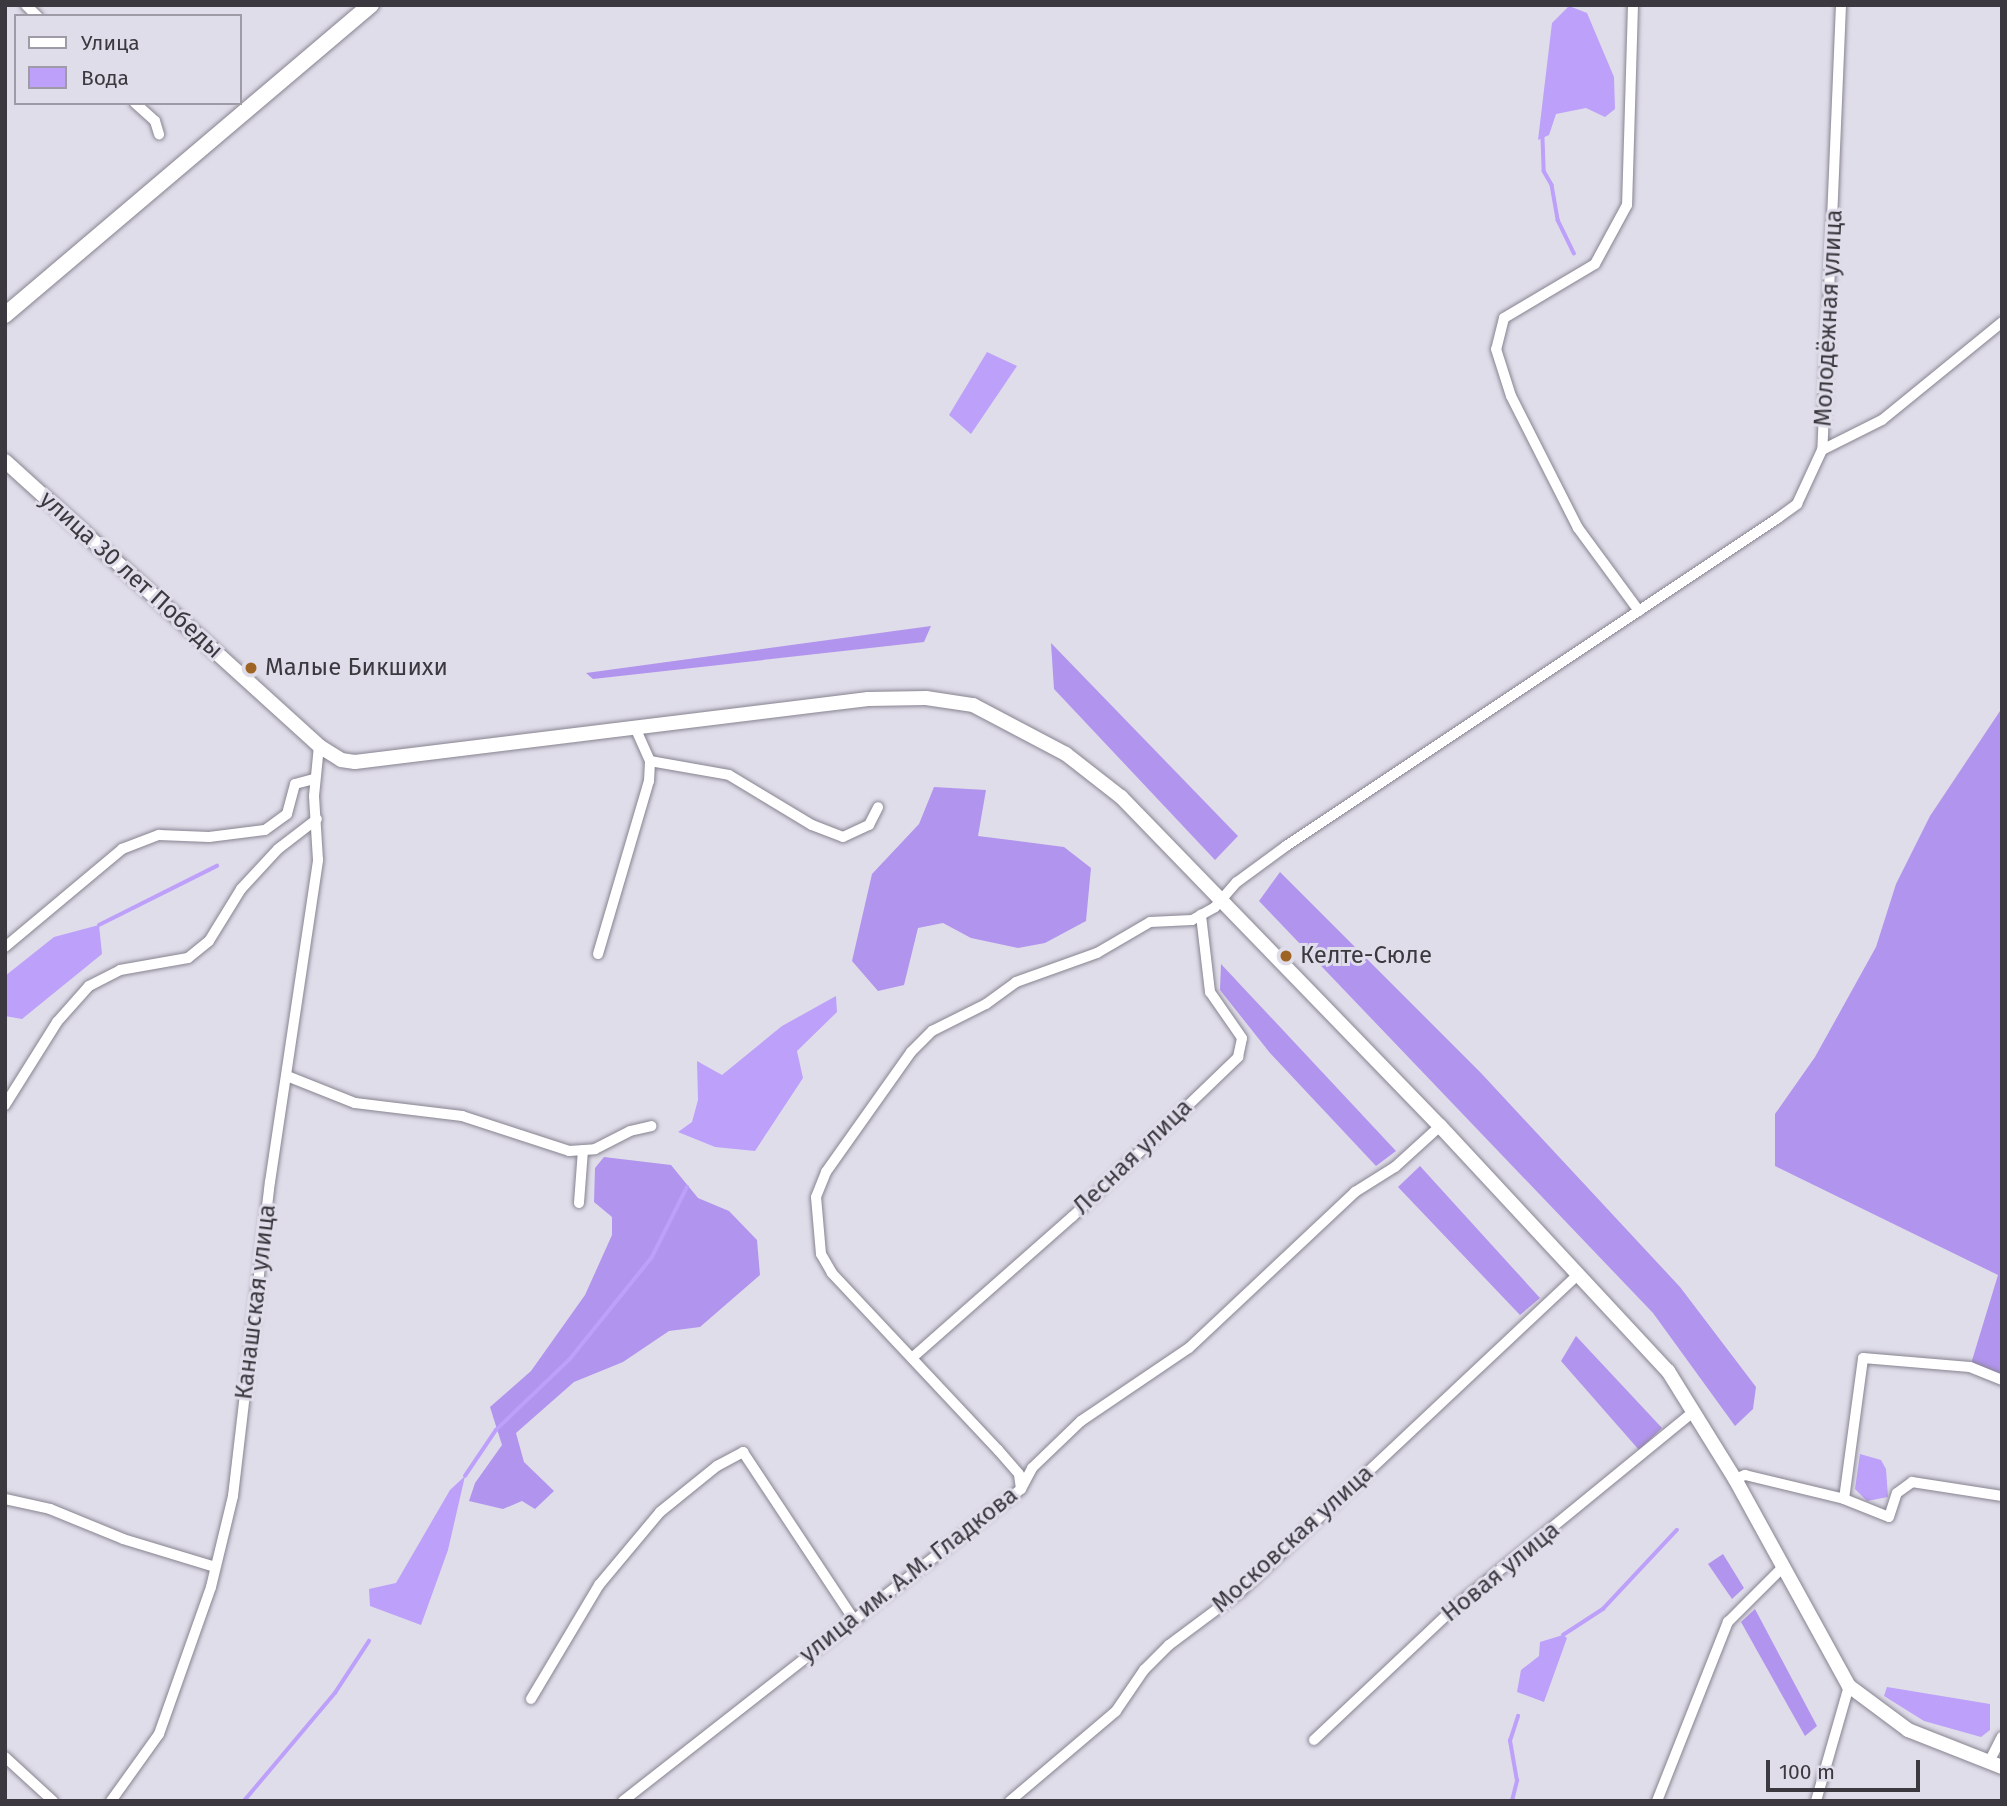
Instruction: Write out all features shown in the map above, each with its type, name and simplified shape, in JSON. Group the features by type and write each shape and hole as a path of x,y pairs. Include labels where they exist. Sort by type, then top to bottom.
{"main road":[{"path":"5,315 371,5"}],"street":[{"path":"1633,5 1627,205 1595,264 1504,318 1496,349 1511,396 1578,528 1639,611"},
{"name":"Молодёжная улица","path":"1841,5 1822,450 1882,420 2002,322"},
{"path":"137,105 155,121 159,134"},
{"path":"1021,1489 1012,1466 832,1273 821,1254 816,1197 826,1172 911,1052 932,1031 986,1004 1016,982 1097,953 1150,922 1192,920 1201,915 1286,846 1797,504 1822,450"},
{"name":"улица 30 лет Победы","path":"5,461 319,746 341,760 355,762 868,699 926,698 973,705 1066,754 1121,797 1440,1126 1668,1371 1735,1479 1849,1686"},
{"path":"597,954 646,791 650,761 635,727"},
{"name":"Канашская улица","path":"111,1801 159,1734 215,1567 233,1496 287,1076 318,860 314,779 319,746"},
{"path":"650,761 729,775 812,825 843,836 869,825 878,807"},
{"path":"5,947 122,849 159,835 209,837 265,830 287,814 295,783 314,779"},
{"path":"5,1105 57,1022 89,986 120,970 188,958 209,941 250,879 278,849 317,819"},
{"name":"Лесная улица","path":"912,1358 1072,1217 1238,1057 1242,1038 1210,992 1201,915"},
{"path":"287,1076 382,1110 462,1116 569,1151 583,1150 651,1126"},
{"name":"улица им. А.М. Гладкова","path":"623,1801 853,1618 1021,1489 1032,1468 1080,1421 1189,1348 1355,1192 1395,1167 1440,1126"},
{"path":"579,1203 583,1150"},
{"name":"Московская улица","path":"1010,1801 1116,1711 1144,1670 1169,1645 1241,1592 1577,1275"},
{"path":"1844,1499 1863,1358 1970,1367 2002,1380"},
{"name":"Новая улица","path":"1314,1740 1456,1606 1693,1412"},
{"path":"531,1699 599,1585 660,1512 717,1466 743,1452 853,1618"},
{"path":"1735,1479 1745,1475 1844,1499 1889,1517 1897,1493 1912,1482 2002,1496"},
{"path":"5,1499 50,1509 123,1539 215,1567"},
{"path":"1657,1801 1728,1622 1784,1566"},
{"path":"1816,1801 1849,1686 1908,1730 1996,1764 2002,1737"},
{"path":"5,1757 52,1801"}],"shaded area":[{"path":"931,626 924,642 593,679 586,673"},
{"path":"1051,643 1238,836 1215,860 1054,689"},
{"path":"2002,708 2002,1380 1970,1367 1998,1275 1775,1166 1775,1114 1815,1057 1876,947 1896,884 1930,816"},
{"path":"934,787 986,790 978,836 1064,847 1091,868 1086,921 1045,943 1018,948 971,938 943,923 918,928 904,985 878,991 852,961 872,874 919,824"},
{"path":"1280,872 1481,1073 1680,1287 1756,1387 1753,1409 1735,1426 1653,1313 1259,901"},
{"path":"1221,964 1396,1151 1376,1166 1270,1053 1220,990"},
{"path":"604,1157 671,1165 698,1198 729,1211 757,1240 760,1275 700,1327 669,1331 623,1362 574,1382 516,1433 524,1462 554,1491 535,1509 522,1501 503,1509 469,1501 475,1483 502,1445 490,1407 531,1371 585,1295 612,1235 612,1217 594,1202 595,1168"},
{"path":"1420,1166 1540,1298 1520,1315 1398,1187"},
{"path":"1576,1336 1662,1428 1639,1450 1561,1361"},
{"path":"1723,1554 1744,1588 1732,1599 1708,1564"},
{"path":"1755,1609 1817,1726 1805,1736 1741,1622"}],"water":[{"path":"1569,6 1587,13 1614,77 1615,109 1605,117 1586,108 1556,114 1549,135 1538,140 1552,23"},
{"path":"987,352 1017,366 971,434 949,415"},
{"path":"99,925 102,954 22,1019 5,1016 5,976 54,937"},
{"path":"836,996 837,1012 797,1051 803,1078 755,1151 715,1147 678,1132 692,1122 698,1100 697,1061 722,1075 782,1026"},
{"path":"1860,1454 1881,1460 1886,1469 1888,1497 1867,1501 1855,1489"},
{"path":"465,1476 448,1550 421,1625 370,1606 369,1589 396,1583 450,1490"},
{"path":"1563,1635 1567,1638 1544,1702 1517,1692 1521,1670 1539,1656 1540,1642"},
{"path":"1887,1687 1990,1704 1990,1730 1981,1737 1924,1721 1884,1696"}],"waterway":[{"path":"1543,138 1544,171 1552,185 1558,220 1574,253"},
{"path":"99,925 217,866"},
{"path":"465,1476 496,1430 569,1360 652,1257 687,1187"},
{"path":"1563,1635 1603,1609 1677,1530"},
{"path":"244,1801 335,1693 369,1641"},
{"path":"1512,1801 1517,1781 1510,1741 1518,1716"}],"place":[{"name":"Малые Бикшихи","path":"251,668"},
{"name":"Келте-Сюле","path":"1286,956"}]}
